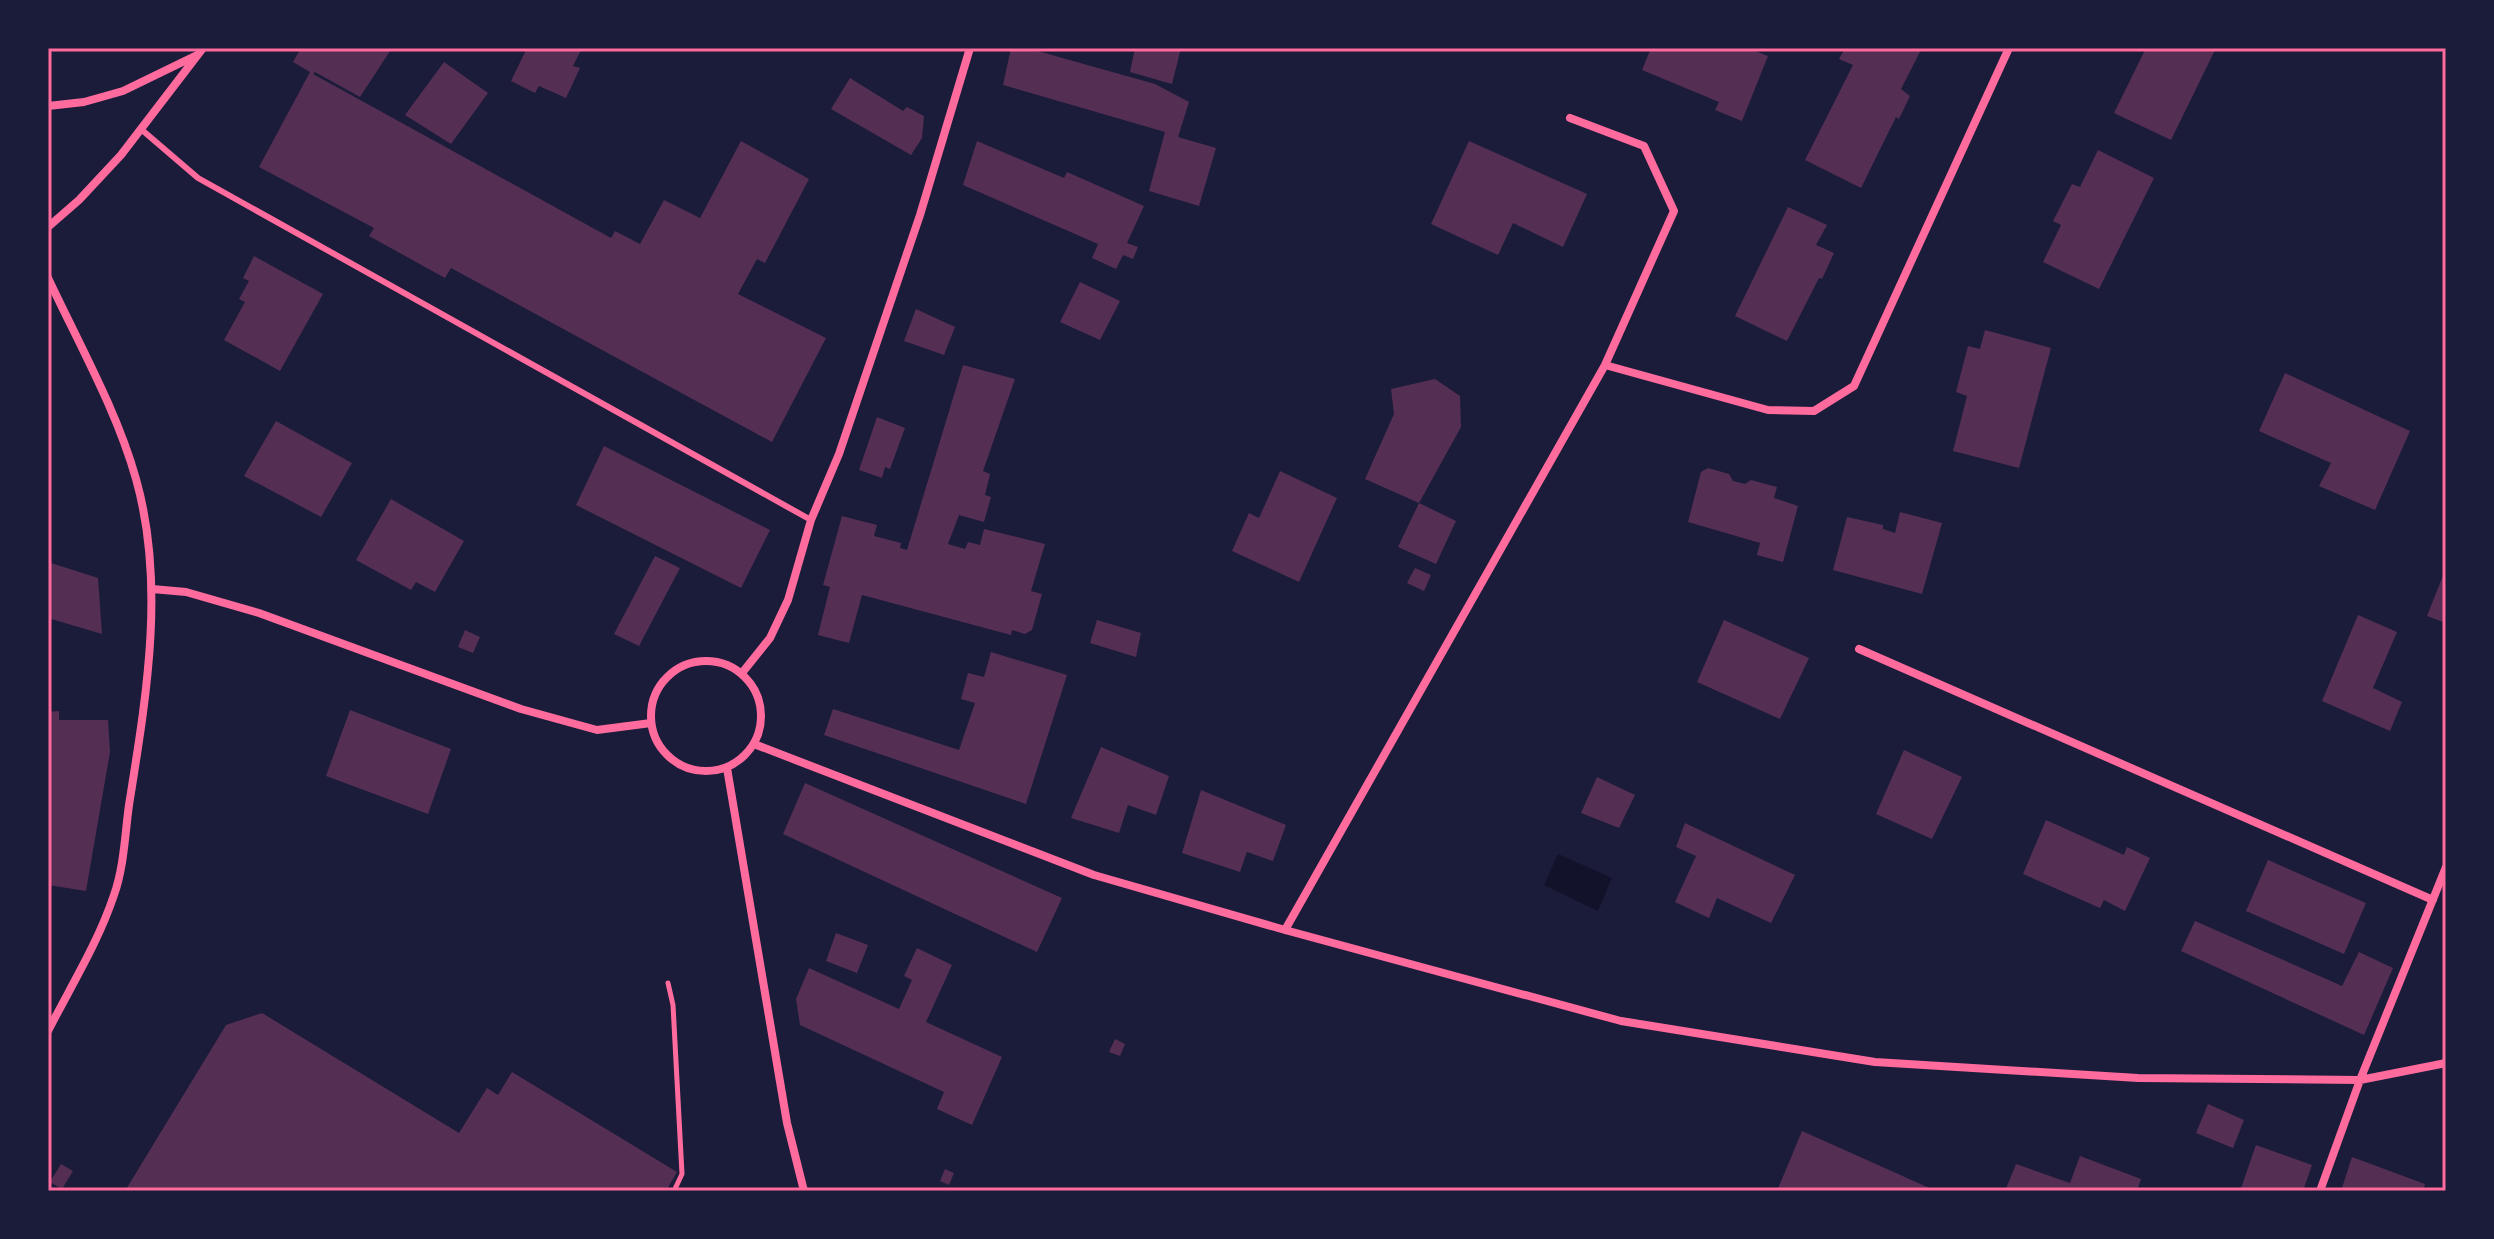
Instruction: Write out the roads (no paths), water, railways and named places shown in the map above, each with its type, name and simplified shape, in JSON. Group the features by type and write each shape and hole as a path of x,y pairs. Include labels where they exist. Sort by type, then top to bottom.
{"street":[{"path":"48,227 79,200 142,130 203,48"},
{"path":"742,673 770,638 788,600 811,520 839,454 920,215 970,48"},
{"path":"1605,365 1768,410 1814,411 1854,386 2009,48"},
{"path":"48,106 84,102 123,91 196,56"},
{"path":"1285,930 1605,365 1674,211 1644,146 1570,118"},
{"path":"48,278 116,425 136,478 145,523 152,589 144,715 116,891 101,932 48,1031"},
{"path":"152,589 186,592 259,613 521,709 597,730 651,723"},
{"path":"1859,649 2433,900"},
{"path":"712,660 742,673 752,684 762,714 754,744 747,754 727,768 711,771 694,770 679,764 665,753 651,723 651,707 656,691 666,677 679,667 695,661 712,660"},
{"path":"754,744 1094,875 1621,1021 1875,1062 2138,1078 2360,1080 2446,1063"},
{"path":"727,768 787,1123 804,1191"},
{"path":"2320,1191 2360,1080 2446,867"}],"lane":[{"path":"142,130 198,178 811,520"}]}
